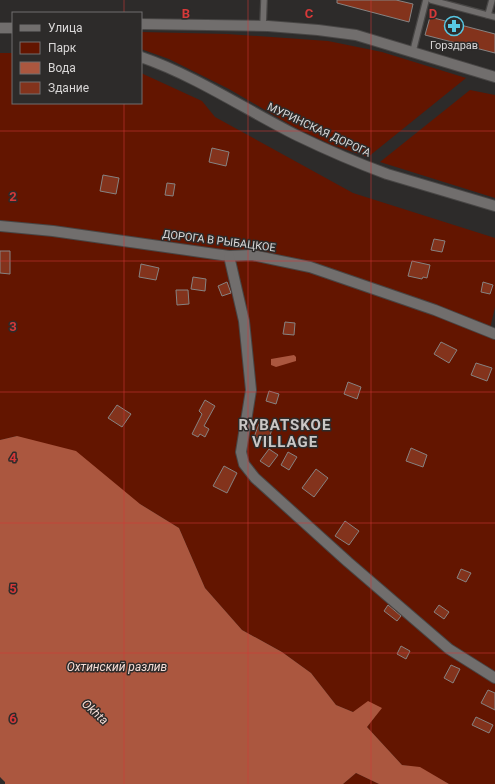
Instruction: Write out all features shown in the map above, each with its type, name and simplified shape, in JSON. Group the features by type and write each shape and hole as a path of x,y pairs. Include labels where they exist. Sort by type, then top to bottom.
{"street":[{"path":"142,24 263,26 318,30 356,35 495,77"},
{"path":"0,28 12,28"},
{"name":"МУРИНСКАЯ ДОРОГА","path":"142,57 162,64 191,78 298,136 387,174 495,206"},
{"name":"ДОРОГА В РЫБАЦКОЕ","path":"0,226 53,231 229,256 252,255 310,266 435,310 495,334"},
{"path":"229,256 244,321 251,390 241,452 244,464 255,478 338,553 444,644 495,678"}],"lane":[{"path":"263,26 264,0"},
{"path":"413,52 426,0"},
{"path":"431,0 495,17"},
{"path":"488,15 492,0"}],"green space":[{"path":"142,32 227,34 328,41 382,52 466,78 368,157 332,145 294,127 229,89 169,59 142,49"},
{"path":"0,53 12,53 12,104 142,104 142,73 202,101 215,117 353,193 495,238 495,307 488,337 495,340 495,784 449,784 420,768 402,765 367,727 381,708 353,712 336,705 311,673 282,652 242,630 205,588 179,528 140,504 17,436 0,440"},
{"path":"470,90 495,95 495,198 380,162"},
{"path":"356,773 379,784 343,784"}],"water":[{"path":"294,355 296,357 296,361 276,367 271,365 271,359"},
{"name":"Охтинский разлив","path":"17,436 76,451 140,504 179,528 205,588 242,630 282,652 311,673 336,705 353,712 368,701 382,708 367,727 402,765 420,767 449,784 379,784 356,773 343,784 5,784 0,777 0,440"}],"building":[{"path":"337,0 396,0 413,4 409,22 337,3"},
{"path":"430,17 495,34 495,53 425,35"},
{"path":"212,148 229,152 226,166 209,162"},
{"path":"103,175 119,178 116,194 100,191"},
{"path":"167,183 175,184 173,196 165,195"},
{"path":"434,239 445,241 442,252 431,250"},
{"path":"0,251 10,251 10,274 0,273"},
{"path":"412,261 430,265 427,278 423,277 422,279 408,276"},
{"path":"141,264 159,268 156,280 139,277"},
{"path":"193,277 206,279 205,291 191,289"},
{"path":"227,282 231,293 222,296 218,286"},
{"path":"483,282 493,285 490,294 481,292"},
{"path":"176,290 188,290 189,304 177,305"},
{"path":"285,322 295,323 294,335 283,334"},
{"path":"441,342 457,350 449,363 434,354"},
{"path":"476,363 492,368 487,381 471,375"},
{"path":"348,382 361,387 357,399 344,394"},
{"path":"269,391 279,394 276,404 266,401"},
{"path":"205,400 215,406 204,426 209,429 205,437 200,434 198,437 192,434 202,414 199,411"},
{"path":"117,405 131,414 122,427 108,418"},
{"path":"259,424 272,429 268,442 254,437"},
{"path":"411,448 427,455 423,467 406,461"},
{"path":"269,449 278,455 269,467 260,461"},
{"path":"288,452 297,457 289,470 281,465"},
{"path":"224,466 237,473 227,493 213,486"},
{"path":"316,469 328,478 314,497 302,488"},
{"path":"345,521 359,531 349,545 335,536"},
{"path":"461,569 471,573 466,582 457,578"},
{"path":"388,605 401,616 397,621 384,611"},
{"path":"439,605 449,612 444,619 434,612"},
{"path":"401,646 410,651 406,659 397,654"},
{"path":"451,665 460,669 453,683 444,678"},
{"path":"488,690 495,693 495,710 481,703"},
{"path":"476,717 493,725 489,733 472,725"}],"place":[{"name":"Горздрав","path":"454,26"}],"district":[{"name":"RYBATSKOE VILLAGE","path":"285,434"}],"water label":[{"name":"Okhta","path":"95,712"}]}
